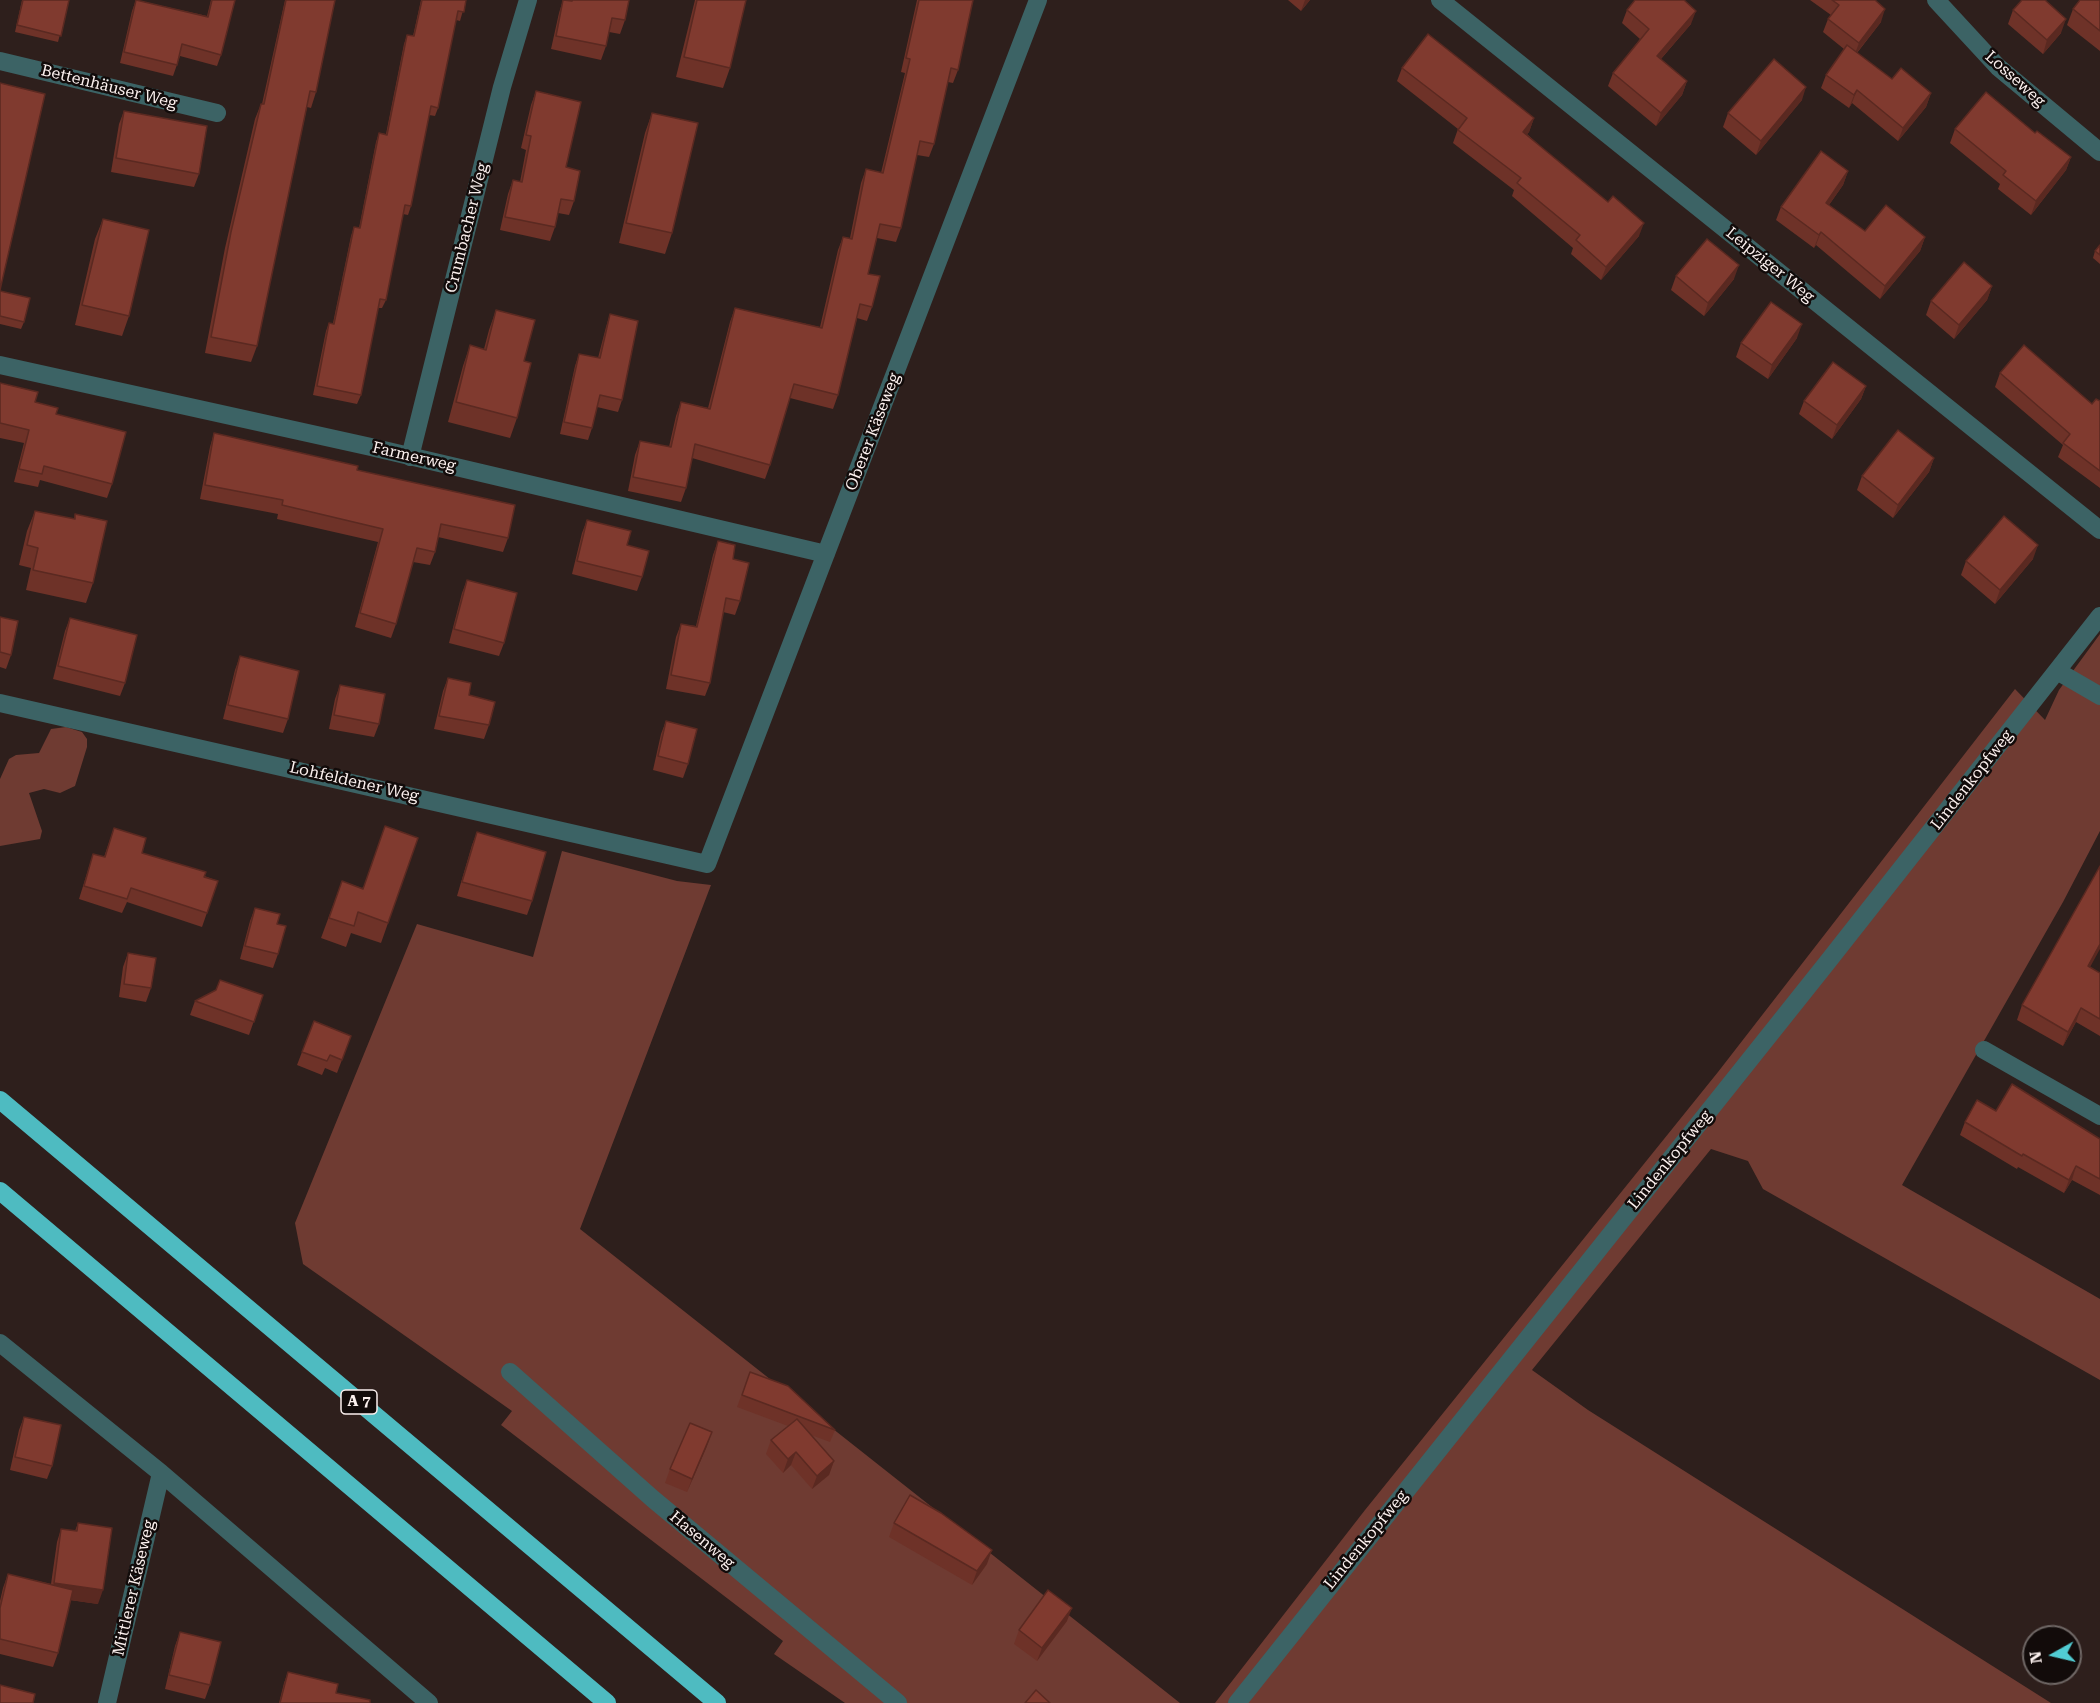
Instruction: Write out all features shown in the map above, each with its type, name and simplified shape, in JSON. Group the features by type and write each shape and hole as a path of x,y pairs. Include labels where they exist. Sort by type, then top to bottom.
{"highway":[{"name":"A 7","path":"0,1100 717,1703"},
{"path":"0,1191 607,1703"}],"street":[{"name":"Crumbacher Weg","path":"410,456 502,87 528,0"},
{"name":"Oberer Käseweg","path":"707,864 1038,0"},
{"name":"Leipziger Weg","path":"1440,0 2100,530"},
{"name":"Losseweg","path":"1936,0 1998,67 2100,152"},
{"name":"Bettenhäuser Weg","path":"0,61 217,113"},
{"name":"Farmerweg","path":"0,364 410,456 826,554"},
{"name":"Lindenkopfweg","path":"1237,1703 2100,616"},
{"path":"2057,671 2100,696"},
{"name":"Lohfeldener Weg","path":"0,703 707,864"},
{"path":"1984,1050 2100,1116"},
{"path":"0,1343 161,1473 429,1703"},
{"name":"Hasenweg","path":"510,1372 652,1500 898,1703"},
{"name":"Mittlerer Käseweg","path":"107,1703 161,1473"}],"shaded area":[{"path":"2100,634 2100,831 2063,902 1902,1185 2100,1299 2100,1380 1763,1189 1748,1161 1711,1149 1532,1370 1588,1410 2051,1703 1215,1703 1365,1510 1718,1072 2015,689 2045,720 2059,690"},
{"path":"66,727 82,732 87,739 87,747 75,786 60,793 44,789 29,793 42,831 40,839 0,846 0,779 9,759 16,755 39,753 51,729"},
{"path":"562,851 677,881 711,885 580,1229 1180,1703 845,1703 774,1654 783,1641 501,1425 512,1411 303,1264 295,1223 417,924 533,957"}],"building":[{"path":"23,0 69,0 61,36 17,25"},
{"path":"136,0 208,17 212,0 235,0 221,55 182,44 177,65 124,52"},
{"path":"286,0 335,0 316,92 310,91 257,346 211,337 231,232 261,104 264,104"},
{"path":"422,0 466,0 464,12 458,11 438,108 431,106 411,206 405,205 386,300 380,299 361,395 317,386 329,323 334,324 354,227 360,228 379,133 387,135 407,35 414,36"},
{"path":"563,0 629,0 625,20 612,18 606,46 556,36"},
{"path":"697,0 746,0 730,68 684,57"},
{"path":"919,0 973,0 958,70 951,68 934,144 920,141 901,228 880,224 868,274 880,276 872,307 860,304 838,395 794,384 770,465 695,444 686,488 633,477 640,441 671,447 681,402 710,409 735,308 822,328 843,237 852,239 866,169 883,173 910,59 906,58"},
{"path":"1635,0 1684,0 1696,11 1657,56 1687,81 1661,113 1613,73 1649,29 1627,10"},
{"path":"1832,0 1875,0 1885,9 1859,43 1828,19 1839,5"},
{"path":"2022,0 2045,0 2066,19 2047,40 2013,10"},
{"path":"2080,0 2100,0 2100,31 2073,9"},
{"path":"1428,34 1534,118 1523,132 1608,202 1613,196 1644,223 1606,267 1576,240 1580,235 1517,183 1521,178 1458,130 1467,118 1402,68"},
{"path":"1847,45 1892,79 1901,68 1931,93 1903,128 1857,90 1854,95 1826,75"},
{"path":"1774,59 1806,87 1761,141 1728,113"},
{"path":"0,83 45,94 0,290"},
{"path":"536,91 581,102 566,167 580,171 574,201 561,199 555,227 505,217 513,180 522,182 531,136 526,135"},
{"path":"1986,92 2035,133 2037,131 2071,157 2036,201 2003,175 2006,171 1955,129"},
{"path":"124,111 207,126 199,174 116,158"},
{"path":"652,113 698,123 672,233 626,223"},
{"path":"1821,151 1848,171 1826,203 1865,231 1886,205 1925,237 1885,286 1821,232 1819,235 1781,207"},
{"path":"103,219 149,230 129,316 82,305"},
{"path":"1707,239 1739,265 1708,303 1676,276"},
{"path":"2100,245 2100,255 2095,251"},
{"path":"1964,262 1992,286 1959,325 1931,301"},
{"path":"0,291 30,298 24,322 0,316"},
{"path":"1771,302 1802,324 1772,365 1741,343"},
{"path":"496,310 535,320 524,361 531,363 517,418 456,402 470,345 486,350"},
{"path":"610,314 638,321 622,400 600,395 592,428 564,422 579,354 600,358"},
{"path":"2024,345 2092,404 2096,399 2100,401 2100,471 2063,443 2070,434 2000,373"},
{"path":"1833,362 1866,386 1837,425 1804,401"},
{"path":"0,383 38,392 35,402 58,408 56,414 126,432 112,484 44,466 42,474 19,469 29,430 0,423"},
{"path":"1898,430 1934,458 1898,505 1862,476"},
{"path":"214,433 358,466 357,470 515,505 508,538 441,524 435,552 417,548 396,624 360,613 383,529 282,505 283,500 205,485"},
{"path":"35,511 75,519 75,514 107,521 93,583 33,570 38,548 27,545"},
{"path":"2004,516 2038,545 2000,590 1966,561"},
{"path":"587,520 631,531 627,545 649,551 642,577 577,561"},
{"path":"718,541 735,545 733,559 749,563 740,601 726,598 710,683 671,675 681,624 697,627"},
{"path":"467,580 517,593 504,643 454,629"},
{"path":"0,617 18,621 11,655 0,652"},
{"path":"70,618 137,635 125,683 58,666"},
{"path":"240,656 299,671 288,719 228,705"},
{"path":"448,678 471,683 469,695 495,702 489,725 439,716"},
{"path":"340,685 385,694 379,724 334,715"},
{"path":"666,721 697,729 688,764 658,756"},
{"path":"385,826 418,838 388,923 358,912 354,926 329,918 342,881 363,889"},
{"path":"114,828 146,838 142,853 206,872 204,877 218,881 207,913 131,888 127,899 84,886 93,854 105,857"},
{"path":"477,832 546,852 532,901 462,882"},
{"path":"2100,866 2100,944 2088,966 2100,973 2100,1019 2081,1008 2068,1032 2022,1005"},
{"path":"255,908 280,914 277,924 286,926 278,954 245,946"},
{"path":"128,953 156,958 151,988 124,984"},
{"path":"220,980 263,995 254,1022 195,1001 216,990"},
{"path":"314,1021 351,1036 342,1060 330,1055 327,1061 302,1052"},
{"path":"2012,1084 2100,1139 2100,1179 2076,1166 2069,1180 2023,1154 2022,1156 1965,1122 1977,1100 1996,1111"},
{"path":"750,1372 788,1386 835,1430 742,1395"},
{"path":"24,1417 61,1425 52,1466 15,1457"},
{"path":"797,1419 834,1461 817,1476 796,1452 788,1459 771,1440"},
{"path":"690,1423 712,1432 692,1479 670,1469"},
{"path":"910,1495 941,1513 992,1550 977,1571 894,1523"},
{"path":"78,1523 112,1528 103,1590 54,1583 61,1529 77,1531"},
{"path":"8,1574 73,1590 58,1653 0,1639 0,1608"},
{"path":"1048,1590 1072,1608 1042,1648 1019,1630"},
{"path":"180,1632 221,1642 210,1685 169,1675"},
{"path":"288,1672 338,1684 336,1693 370,1700 370,1703 280,1703"},
{"path":"0,1685 35,1694 33,1703 0,1703"},
{"path":"1036,1690 1050,1703 1025,1703"}]}
